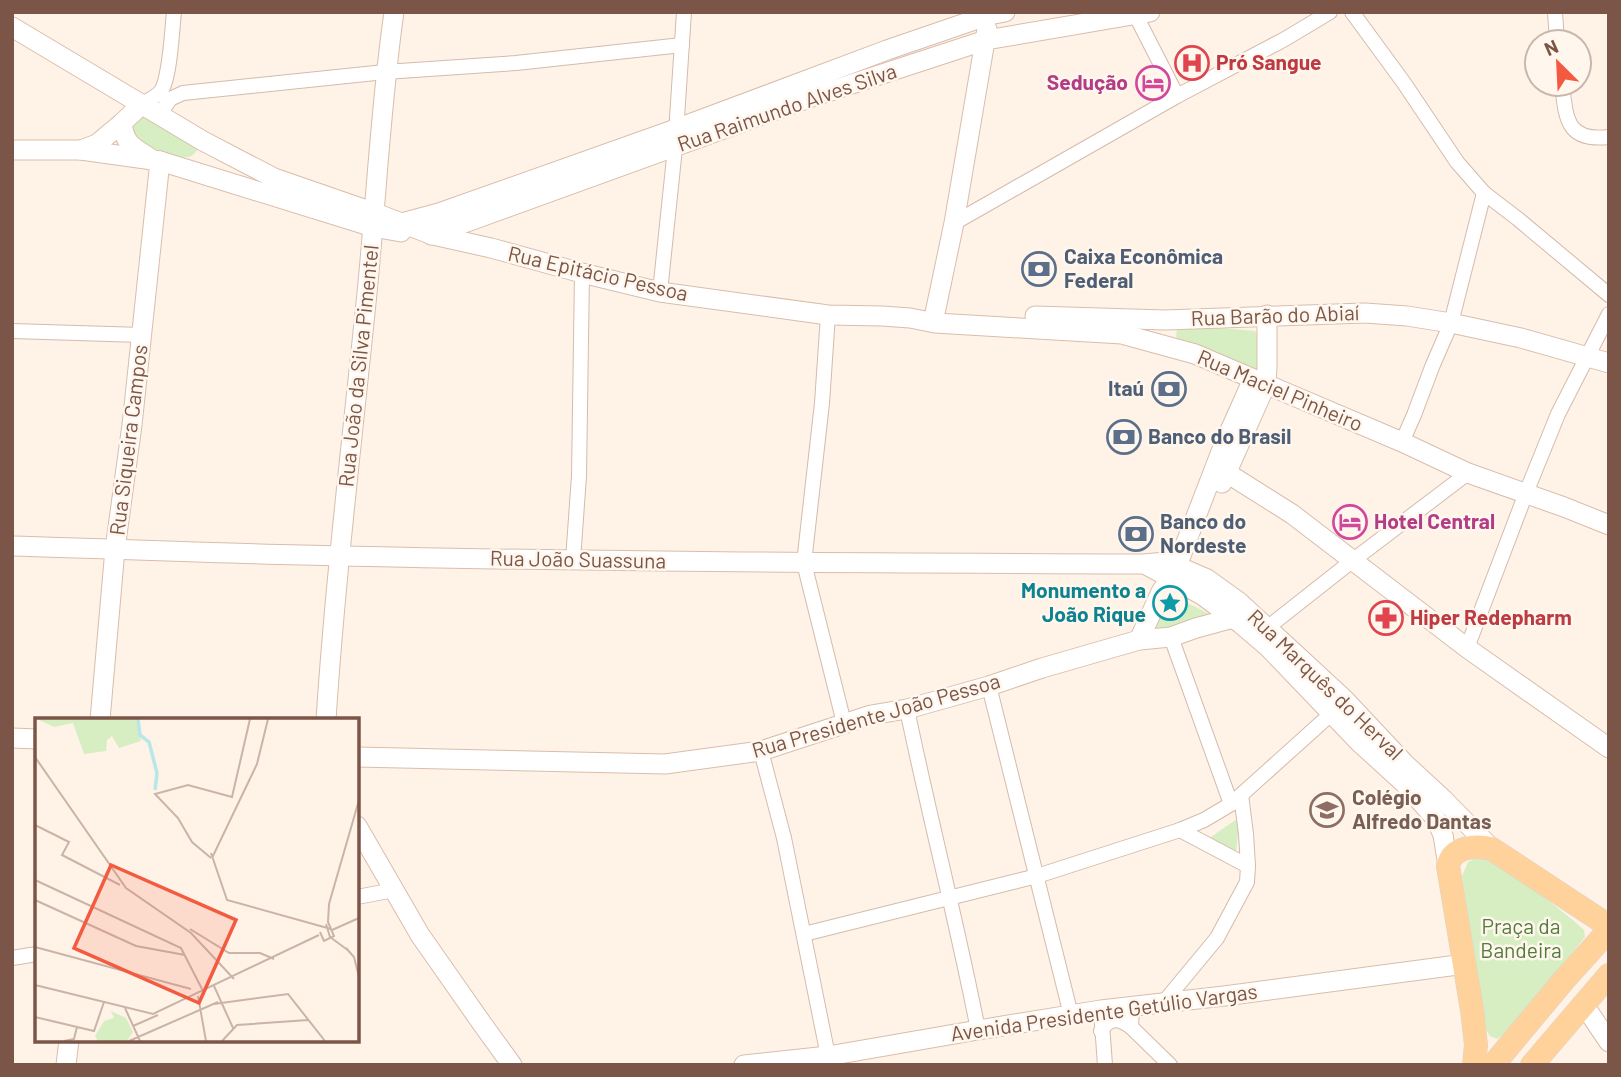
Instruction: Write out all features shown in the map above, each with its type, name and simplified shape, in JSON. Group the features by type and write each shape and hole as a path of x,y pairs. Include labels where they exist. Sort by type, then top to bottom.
{"main road":[{"name":"Rua João da Silva Pimentel","path":"326,718 374,220 385,72 394,12"},
{"path":"935,318 986,40 994,13"},
{"name":"Rua Raimundo Alves Silva","path":"433,235 675,138 809,88 887,50 994,13"},
{"name":"Rua Raimundo Alves Silva","path":"809,88 894,69 986,40 1140,13"},
{"path":"12,27 203,141 274,178 406,233 433,235"},
{"path":"81,150 97,144 142,104"},
{"path":"122,123 128,143 157,160"},
{"name":"Rua Raimundo Alves Silva","path":"402,223 675,138"},
{"path":"179,167 196,160 201,154 203,141"},
{"path":"12,149 81,150 157,160 374,220"},
{"name":"Rua Siqueira Campos","path":"100,718 115,549 142,335 157,160"},
{"path":"490,213 483,226 491,248"},
{"name":"Rua Epitácio Pessoa","path":"374,220 402,223 433,235 660,292 828,315 935,318"},
{"name":"Rua Barão do Abiaí","path":"935,318 1165,320 1365,313 1451,323 1521,338 1609,363"},
{"path":"1139,640 1173,572 1224,444 1268,366 1267,315"},
{"name":"Rua Maciel Pinheiro","path":"935,318 1122,334 1195,354 1468,472 1609,525"},
{"path":"1160,345 1165,320"},
{"path":"1188,537 1202,520 1227,473 1259,382"},
{"path":"1227,473 1292,514 1467,648 1609,748"},
{"name":"Rua João Suassuna","path":"12,546 573,560 1144,564 1173,572"},
{"name":"Rua Marquês do Herval","path":"1173,572 1268,647 1331,714 1404,783 1436,819 1443,835 1448,866"},
{"name":"Rua Marquês do Herval","path":"1173,572 1207,579 1239,602 1344,699 1405,764 1492,849"},
{"name":"Rua Presidente João Pessoa","path":"359,757 665,764 761,751 870,715 907,709 1139,640 1171,637 1233,618"},
{"path":"12,738 35,740"},
{"path":"359,830 434,955 512,1065"},
{"path":"1480,846 1492,849 1609,928 1499,1063 1490,1055 1475,1055 1465,964 1448,866 1449,859 1462,850 1480,846"},
{"name":"Avenida Presidente Getúlio Vargas","path":"744,1065 828,1056 1101,1010 1131,1017 1164,1002 1465,964"},
{"path":"1532,1065 1609,975"},
{"path":"1584,1005 1609,1042"},
{"path":"66,1065 69,1042"}],"street":[{"path":"142,104 163,89 174,12"},
{"path":"660,292 684,12"},
{"path":"954,223 1330,12"},
{"path":"1352,12 1457,162 1483,193 1609,295"},
{"path":"1140,13 1177,96"},
{"path":"160,114 170,99 183,93 682,45"},
{"path":"887,50 894,69"},
{"path":"1564,98 1568,121 1578,134 1586,137 1609,137"},
{"path":"1402,442 1451,323 1483,193"},
{"path":"573,560 579,476 582,273"},
{"path":"1467,648 1558,414 1609,314"},
{"path":"828,315 822,403 804,563 844,723"},
{"path":"12,331 142,335"},
{"path":"1268,628 1468,472"},
{"path":"1164,1002 1217,938 1247,882 1248,866 1246,834 1236,800 1171,637"},
{"path":"989,686 1071,1015"},
{"path":"907,709 963,951 978,1030"},
{"path":"804,934 1037,876 1204,820 1236,800 1331,714"},
{"path":"761,751 784,838 828,1056"},
{"path":"1180,830 1248,866"},
{"path":"359,897 394,890"},
{"path":"12,958 35,954"},
{"path":"1101,1010 1105,1065"},
{"path":"1101,1031 1106,1024 1114,1020 1122,1021 1131,1017 1170,1065"}],"green space":[{"path":"149,116 197,146 197,151 189,157 174,156 133,137 130,121 134,117"},
{"path":"1187,325 1255,331 1260,339 1258,368 1252,373 1184,343 1176,337 1177,329"},
{"path":"1178,587 1186,602 1213,616 1151,634 1167,588"},
{"path":"1237,820 1236,853 1208,839 1234,821"},
{"name":"Praça da Bandeira","path":"1478,857 1503,864 1574,921 1584,930 1585,937 1509,1032 1497,1039 1490,1036 1485,1028 1462,876 1468,862"}],"place":[{"name":"Pró Sangue","path":"1192,63"},
{"name":"Sedução","path":"1153,83"},
{"name":"Caixa Econômica Federal","path":"1039,269"},
{"name":"Itaú","path":"1169,389"},
{"name":"Banco do Brasil","path":"1124,437"},
{"name":"Hotel Central","path":"1350,522"},
{"name":"Banco do Nordeste","path":"1136,534"},
{"name":"Monumento a João Rique","path":"1170,603"},
{"name":"Hiper Redepharm","path":"1386,618"},
{"name":"Colégio Alfredo Dantas","path":"1327,810"}]}
